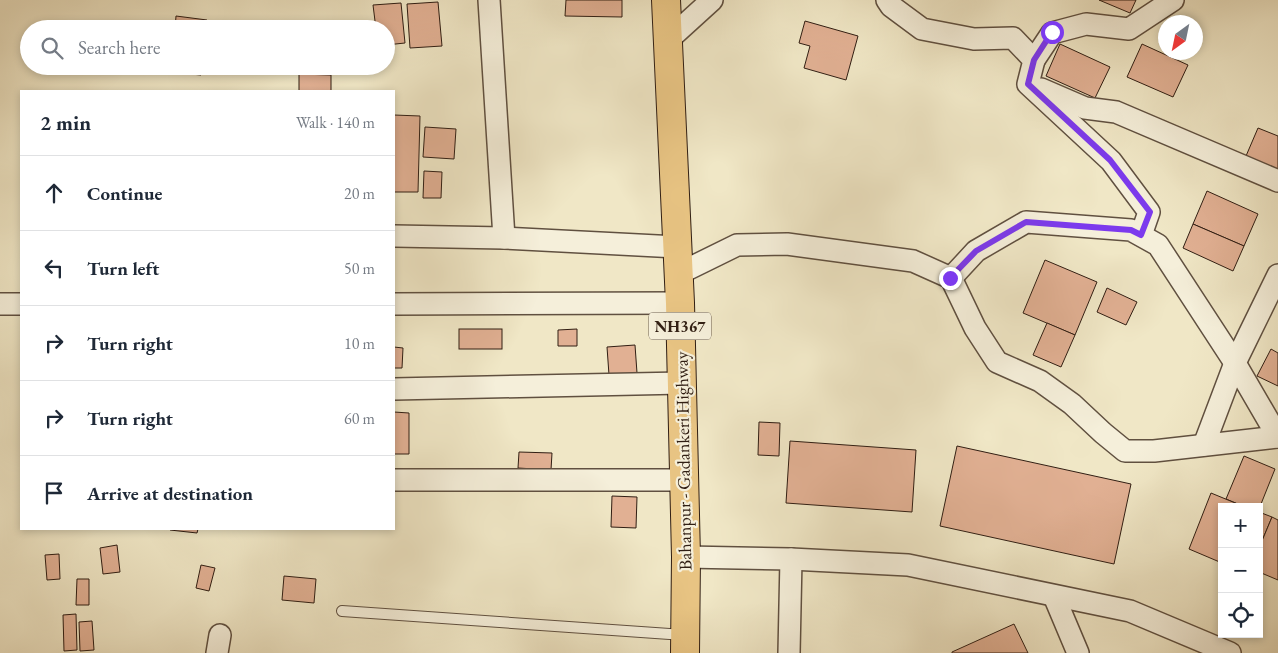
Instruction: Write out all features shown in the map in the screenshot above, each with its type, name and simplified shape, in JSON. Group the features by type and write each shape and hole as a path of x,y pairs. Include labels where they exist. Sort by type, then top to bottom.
{"highway":[{"name":"Bahanpur - Gadankeri Highway","path":"666,0 680,304 686,557 685,644"}],"street":[{"path":"489,0 504,238"},
{"path":"668,40 712,0"},
{"path":"887,0 891,6 922,29 974,39 1013,38 1034,60"},
{"path":"1028,84 1034,60 1052,32 1086,24 1129,28 1173,0"},
{"path":"1028,84 1086,108 1116,112 1278,181"},
{"path":"1028,84 1110,160 1150,212 1141,235"},
{"path":"395,236 504,238 678,260 737,246 787,244 913,261 950,278 975,328 997,362 1040,380 1072,404 1125,451 1154,451 1278,437 1235,364 1158,245 1131,230 1026,222 976,251 950,278"},
{"path":"1204,446 1235,364 1278,275"},
{"path":"0,304 20,304"},
{"path":"395,304 680,304"},
{"path":"395,389 682,383"},
{"path":"395,480 684,480"},
{"path":"686,557 790,559 908,565 1130,611 1230,653"},
{"path":"789,653 790,559"},
{"path":"1054,596 1078,653"}],"lane":[{"path":"342,611 685,644"}],"building":[{"path":"566,0 622,0 622,17 565,16"},
{"path":"1099,0 1136,0 1130,13"},
{"path":"438,2 442,46 410,48 407,4"},
{"path":"401,3 405,43 395,44 395,20 375,20 373,5"},
{"path":"176,16 207,20 176,20"},
{"path":"805,21 858,36 846,80 804,68 810,46 799,43"},
{"path":"1060,44 1110,67 1095,98 1046,76"},
{"path":"1142,44 1158,51 1158,60 1177,60 1188,65 1173,97 1127,77"},
{"path":"299,75 331,75 331,90 299,90"},
{"path":"395,115 420,116 418,192 395,192"},
{"path":"425,127 456,129 454,159 423,157"},
{"path":"1258,128 1278,136 1278,169 1246,156"},
{"path":"424,171 442,172 441,198 423,198"},
{"path":"1207,191 1258,214 1244,246 1193,224"},
{"path":"1193,224 1244,246 1233,271 1183,248"},
{"path":"1045,260 1097,282 1075,335 1023,313"},
{"path":"1107,288 1137,302 1126,325 1097,312"},
{"path":"1047,323 1075,335 1061,367 1033,355"},
{"path":"459,329 502,329 502,349 459,349"},
{"path":"577,329 577,346 558,346 558,330"},
{"path":"635,345 637,373 609,375 607,347"},
{"path":"395,347 403,348 402,368 395,368"},
{"path":"1271,349 1278,353 1278,386 1257,376"},
{"path":"395,412 409,413 409,454 395,454"},
{"path":"759,422 780,423 779,456 758,455"},
{"path":"790,441 916,450 912,512 786,503"},
{"path":"957,446 1131,484 1114,564 940,526"},
{"path":"519,452 552,453 551,470 518,468"},
{"path":"1244,456 1275,469 1261,503 1236,503 1226,499"},
{"path":"1211,493 1235,503 1218,503 1218,561 1189,549"},
{"path":"612,496 637,497 636,528 611,527"},
{"path":"1263,514 1272,517 1263,538"},
{"path":"1272,517 1278,520 1278,580 1263,574 1263,538"},
{"path":"170,530 198,530 197,533"},
{"path":"117,545 120,572 103,574 100,548"},
{"path":"59,554 60,579 47,580 45,555"},
{"path":"201,565 215,568 209,591 196,588"},
{"path":"284,576 316,579 314,603 282,600"},
{"path":"77,579 89,579 89,605 76,605"},
{"path":"76,614 77,650 64,651 63,615"},
{"path":"92,621 94,650 80,651 79,622"},
{"path":"1014,624 1028,653 952,653 952,652"}],"route":[{"path":"950,278 976,251 1026,222 1131,230 1141,235 1150,212 1110,160 1028,84 1034,60 1052,32"}]}
